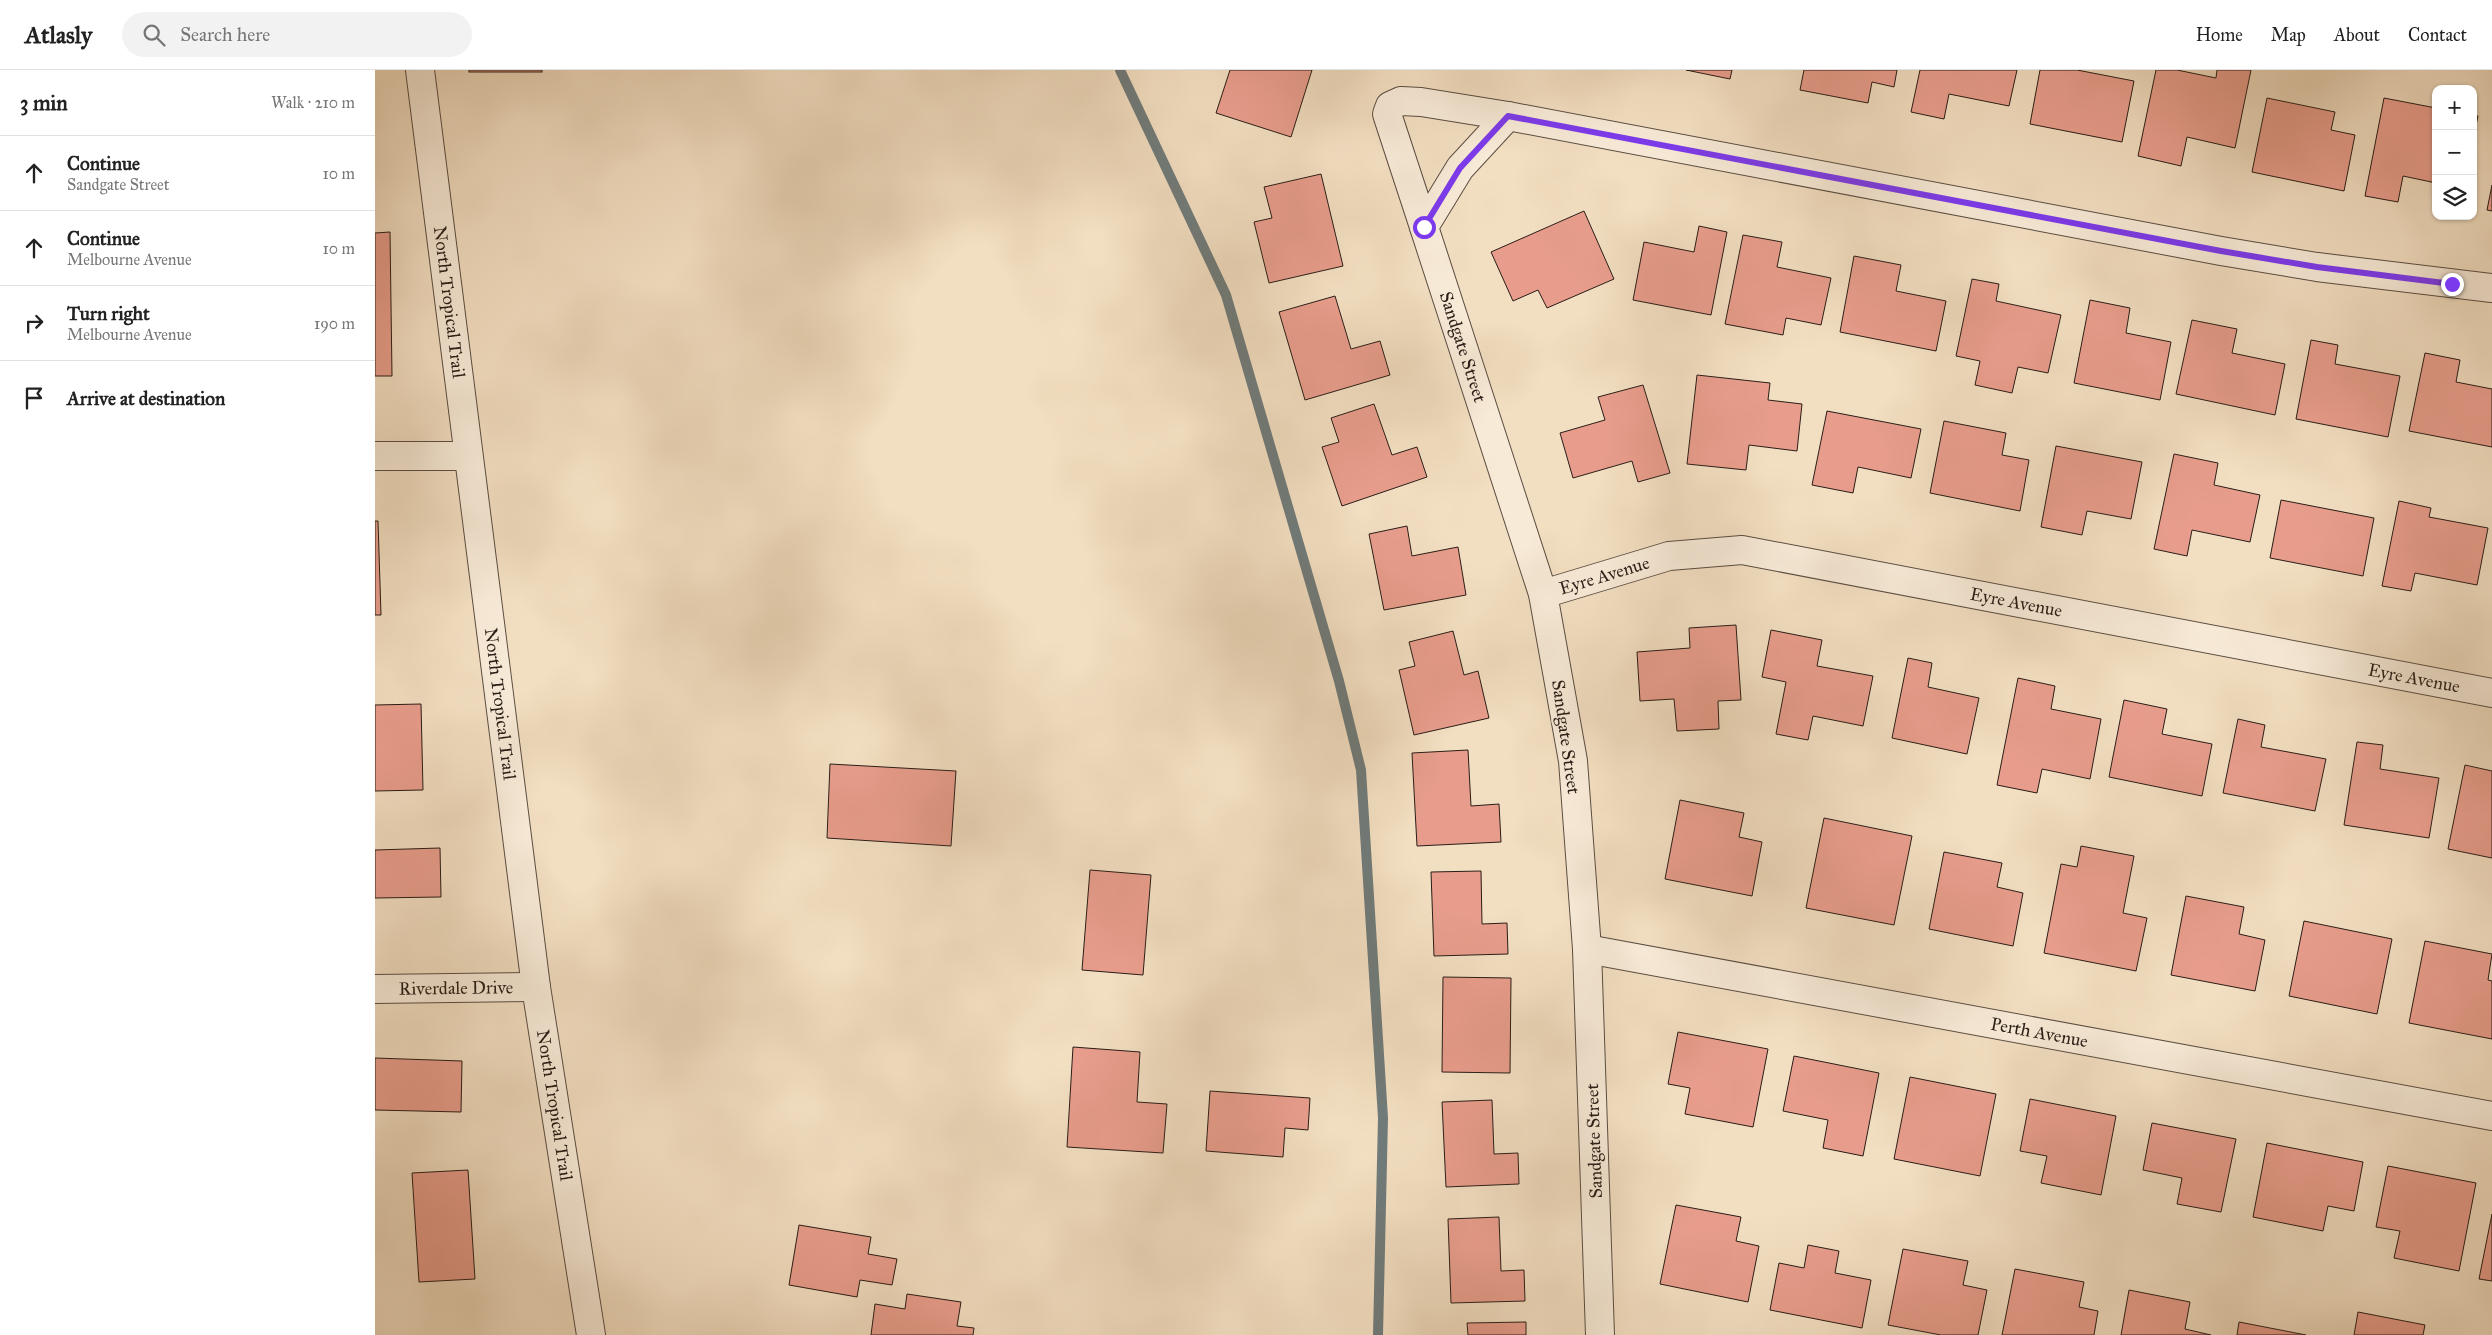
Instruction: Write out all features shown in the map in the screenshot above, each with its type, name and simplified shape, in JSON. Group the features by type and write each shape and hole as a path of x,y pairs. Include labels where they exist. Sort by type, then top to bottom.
{"street":[{"name":"North Tropical Trail","path":"420,70 536,987 591,1335"},
{"name":"Sandgate Street","path":"1508,116 1421,102 1401,101 1390,106 1387,114 1543,594 1573,761 1587,949 1600,1335"},
{"path":"1424,227 1460,168 1508,116 2221,251 2317,267 2492,288"},
{"path":"375,456 468,456"},
{"name":"Eyre Avenue","path":"1543,594 1669,556 1741,550 2492,693"},
{"name":"Perth Avenue","path":"1587,949 2492,1116"},
{"name":"Riverdale Drive","path":"375,989 536,987"}],"building":[{"path":"469,70 542,70 542,72 469,72"},
{"path":"1230,70 1312,70 1291,137 1216,113"},
{"path":"1686,70 1732,70 1730,79"},
{"path":"1804,70 1897,70 1894,87 1872,82 1868,103 1800,90"},
{"path":"1920,70 2017,70 2009,106 1949,94 1944,119 1911,112"},
{"path":"2040,70 2077,70 2134,81 2122,142 2030,124"},
{"path":"2156,70 2177,70 2216,78 2217,70 2251,70 2235,148 2187,137 2181,166 2138,156"},
{"path":"2267,98 2335,112 2331,130 2355,135 2344,191 2252,172"},
{"path":"2384,98 2432,107 2432,182 2403,176 2398,202 2365,196"},
{"path":"1321,174 1343,266 1269,283 1254,222 1272,218 1264,187"},
{"path":"2492,185 2492,211 2487,210"},
{"path":"1584,211 1614,279 1547,308 1538,290 1513,301 1491,252"},
{"path":"1699,226 1727,232 1711,315 1633,300 1644,242 1694,252"},
{"path":"390,232 392,376 375,376 375,233"},
{"path":"1743,235 1782,242 1777,267 1831,278 1821,325 1786,318 1783,335 1725,324"},
{"path":"1854,256 1901,265 1896,291 1946,301 1936,351 1840,332"},
{"path":"1972,279 1999,284 1996,301 2061,315 2048,373 2018,367 2012,393 1975,385 1980,361 1956,356"},
{"path":"1335,296 1351,349 1380,341 1390,375 1305,400 1279,312"},
{"path":"2090,300 2130,308 2126,333 2171,342 2160,400 2074,383"},
{"path":"2192,320 2237,329 2232,353 2285,364 2275,415 2176,394"},
{"path":"2311,340 2338,345 2335,364 2400,376 2388,437 2296,419"},
{"path":"2425,353 2460,360 2456,382 2492,389 2492,447 2409,431"},
{"path":"1697,375 1770,383 1768,400 1802,404 1797,451 1749,445 1746,470 1687,464"},
{"path":"1643,385 1670,473 1638,482 1632,461 1573,478 1560,433 1605,420 1598,397"},
{"path":"1374,404 1392,455 1417,447 1427,477 1342,506 1322,447 1339,442 1331,418"},
{"path":"1827,411 1921,429 1911,478 1858,467 1853,493 1812,485"},
{"path":"1944,421 2006,433 2002,455 2029,460 2020,511 1930,493"},
{"path":"2056,446 2142,462 2131,519 2087,511 2082,535 2041,527"},
{"path":"2174,454 2218,463 2214,485 2260,495 2250,542 2192,530 2187,556 2154,549"},
{"path":"2281,500 2374,518 2363,576 2270,558"},
{"path":"2399,501 2431,508 2429,517 2488,528 2477,585 2415,573 2411,591 2382,586"},
{"path":"375,521 378,521 381,615 375,615"},
{"path":"1407,526 1412,556 1458,547 1466,595 1384,610 1369,534"},
{"path":"1736,625 1741,700 1718,701 1719,729 1677,731 1674,699 1640,701 1637,652 1690,648 1689,628"},
{"path":"1771,630 1822,640 1817,666 1873,676 1863,726 1813,716 1808,740 1776,734 1786,682 1762,677"},
{"path":"1453,631 1464,675 1478,671 1489,718 1414,735 1399,670 1415,666 1409,642"},
{"path":"1908,658 1932,663 1928,687 1979,698 1967,754 1892,738"},
{"path":"2018,678 2055,686 2051,709 2101,719 2090,779 2042,769 2037,793 1997,785"},
{"path":"2124,700 2167,709 2162,734 2212,744 2202,796 2109,777"},
{"path":"421,704 423,790 375,791 375,705"},
{"path":"2238,719 2265,725 2261,747 2326,759 2315,811 2223,793"},
{"path":"2357,742 2383,745 2380,769 2439,778 2429,838 2344,825"},
{"path":"1468,750 1471,806 1499,804 1501,842 1417,846 1412,753"},
{"path":"830,764 956,771 951,846 827,838"},
{"path":"2465,765 2492,771 2492,858 2448,849"},
{"path":"1680,800 1744,813 1739,837 1762,842 1752,896 1665,879"},
{"path":"1824,818 1912,836 1894,925 1806,908"},
{"path":"2081,846 2134,856 2123,913 2147,918 2136,971 2044,953 2061,864 2077,867"},
{"path":"440,848 441,897 375,898 375,850"},
{"path":"1944,852 2002,863 1997,887 2023,893 2013,946 1929,929"},
{"path":"1090,870 1151,875 1143,975 1082,970"},
{"path":"1481,871 1482,924 1507,923 1508,954 1434,956 1431,872"},
{"path":"2186,896 2244,907 2239,934 2265,940 2255,991 2171,975"},
{"path":"2304,921 2392,939 2377,1014 2289,996"},
{"path":"2425,941 2492,954 2488,980 2492,981 2492,1039 2409,1023"},
{"path":"1443,977 1511,978 1510,1073 1442,1072"},
{"path":"1678,1032 1768,1049 1753,1127 1685,1114 1690,1088 1668,1084"},
{"path":"1073,1047 1140,1052 1137,1102 1167,1104 1163,1153 1067,1147"},
{"path":"1794,1056 1879,1073 1863,1156 1823,1148 1828,1120 1783,1111"},
{"path":"375,1058 462,1061 461,1112 375,1110"},
{"path":"1910,1077 1996,1094 1980,1176 1894,1159"},
{"path":"1210,1091 1310,1098 1308,1130 1285,1128 1283,1157 1206,1151"},
{"path":"2030,1099 2116,1116 2101,1195 2041,1183 2047,1156 2020,1151"},
{"path":"1492,1100 1494,1154 1518,1153 1519,1184 1446,1187 1442,1102"},
{"path":"2152,1123 2236,1139 2221,1212 2177,1204 2182,1178 2143,1170"},
{"path":"2267,1143 2363,1162 2354,1211 2328,1206 2323,1231 2253,1217"},
{"path":"2388,1166 2476,1183 2459,1271 2394,1258 2400,1231 2376,1227"},
{"path":"468,1170 475,1279 419,1282 412,1173"},
{"path":"1676,1205 1741,1217 1736,1241 1759,1246 1748,1302 1660,1284"},
{"path":"2492,1214 2492,1281 2479,1279"},
{"path":"1499,1217 1501,1271 1524,1270 1525,1301 1451,1303 1448,1219"},
{"path":"799,1225 871,1237 868,1254 897,1259 892,1285 860,1280 857,1297 789,1285"},
{"path":"1808,1245 1839,1251 1835,1273 1871,1280 1862,1328 1770,1310 1779,1263 1804,1268"},
{"path":"1903,1249 1968,1261 1963,1285 1987,1290 1978,1335 1941,1335 1888,1325"},
{"path":"2015,1269 2084,1282 2079,1307 2098,1311 2094,1335 2002,1335"},
{"path":"2129,1290 2190,1302 2185,1329 2211,1335 2121,1335"},
{"path":"907,1294 961,1302 957,1326 974,1328 973,1335 871,1335 875,1304 905,1309"},
{"path":"2358,1312 2425,1325 2423,1335 2354,1335"},
{"path":"1526,1322 1526,1335 1468,1335 1467,1323"},
{"path":"2239,1322 2306,1335 2237,1335"}],"waterway":[{"path":"1120,70 1226,295 1339,681 1361,770 1383,1118 1378,1335"}],"route":[{"path":"1424,227 1460,168 1508,116 2221,251 2317,267 2452,284"}]}
